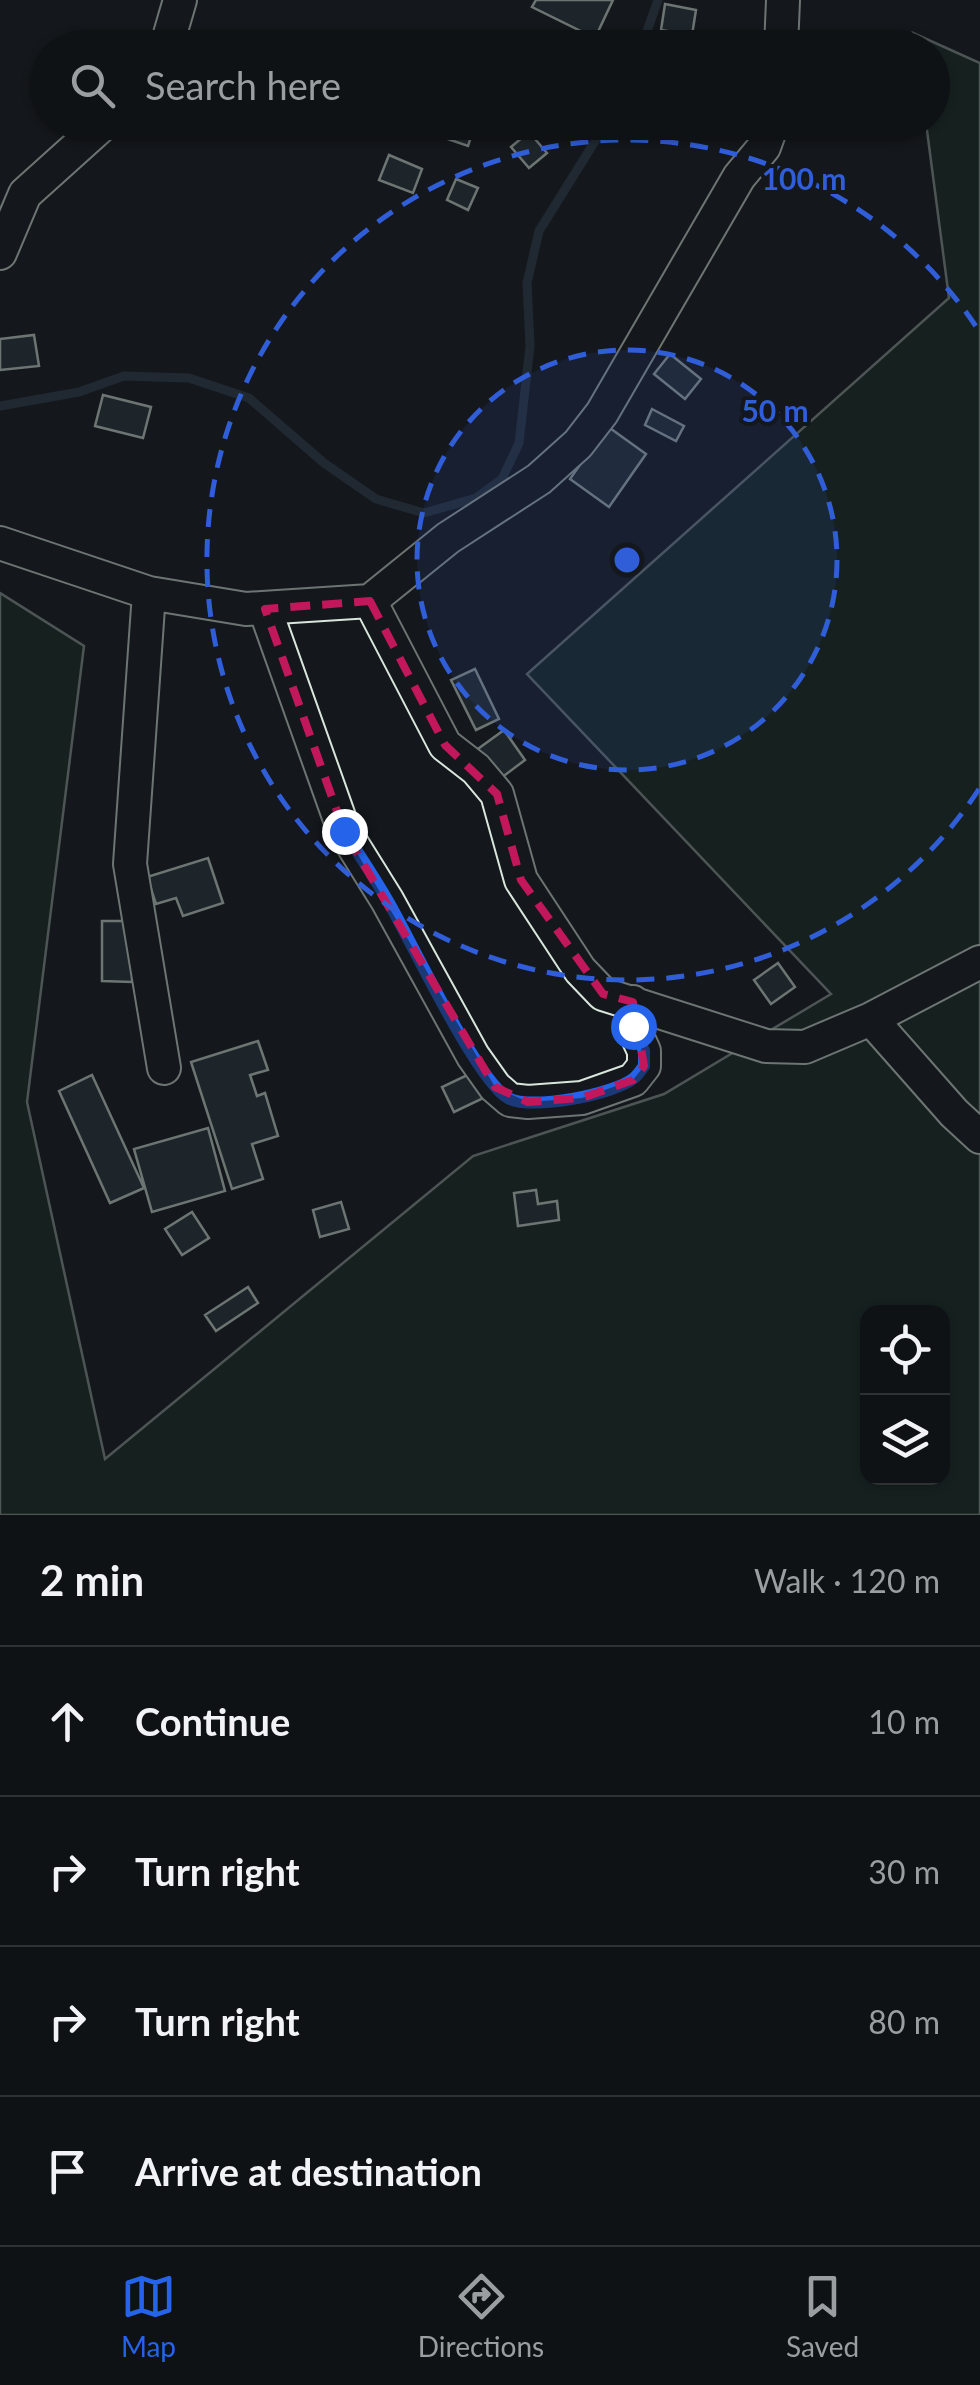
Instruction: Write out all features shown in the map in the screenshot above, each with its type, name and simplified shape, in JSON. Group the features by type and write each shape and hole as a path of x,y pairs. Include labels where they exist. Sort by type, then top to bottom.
{"street":[{"path":"171,30 180,0"},
{"path":"782,30 783,0"},
{"path":"0,252 25,194 84,140"},
{"path":"0,543 149,592 246,609 370,601 448,538 539,479 578,444 602,412 740,177 766,140"},
{"path":"149,592 130,864 164,1068"},
{"path":"370,601 444,745 476,769 497,794 521,880 580,970 603,994 766,1046 805,1047 871,1019 980,962"},
{"path":"265,609 344,831 388,900 473,1056 495,1087 510,1100 528,1102 582,1098 632,1080 644,1066 644,1051 633,1026 634,1002"},
{"path":"871,1019 980,1137"}],"highlighted area":[{"path":"370,601 445,745 497,794 521,880 603,994 633,1002 644,1066 633,1080 582,1098 528,1102 495,1087 344,831 265,609"}],"green space":[{"path":"950,50 980,63 980,1515 0,1515 0,593 84,646 27,1102 105,1459 473,1156 664,1094 831,994 527,674 949,298 928,140 950,140"}],"building":[{"path":"536,0 613,0 599,30 579,30 532,7"},
{"path":"665,4 696,10 693,30 661,30"},
{"path":"519,140 536,140 547,153 529,168 511,147"},
{"path":"389,155 422,169 413,193 379,180"},
{"path":"456,179 478,188 468,210 447,200"},
{"path":"34,335 39,366 0,370 0,339"},
{"path":"670,354 701,379 685,399 654,374"},
{"path":"103,395 151,407 143,438 95,426"},
{"path":"652,409 684,426 676,441 645,425"},
{"path":"607,426 646,454 609,507 570,479"},
{"path":"475,669 499,719 476,730 451,680"},
{"path":"504,730 525,760 497,781 475,751"},
{"path":"208,858 223,903 183,916 176,898 156,904 147,877"},
{"path":"102,921 133,921 132,982 102,981"},
{"path":"778,963 795,987 771,1004 754,980"},
{"path":"258,1041 268,1070 250,1075 257,1096 265,1093 278,1136 252,1144 263,1179 232,1189 191,1062"},
{"path":"480,1069 492,1094 454,1112 442,1087"},
{"path":"92,1075 144,1188 110,1203 59,1091"},
{"path":"208,1128 225,1191 152,1212 134,1149"},
{"path":"536,1190 538,1204 557,1201 559,1220 518,1226 514,1193"},
{"path":"341,1202 349,1229 320,1237 313,1210"},
{"path":"192,1212 209,1238 182,1255 165,1229"},
{"path":"248,1287 258,1303 216,1331 205,1315"}],"waterway":[{"path":"647,30 658,0"},
{"path":"0,406 79,392 124,376 189,378 249,398 324,463 376,499 424,513 476,498 502,479 519,443 530,346 527,283 539,231 596,140"}],"route":[{"path":"344,831 388,900 473,1056 495,1087 510,1100 582,1098 632,1080 644,1066 644,1051 633,1026"}]}
